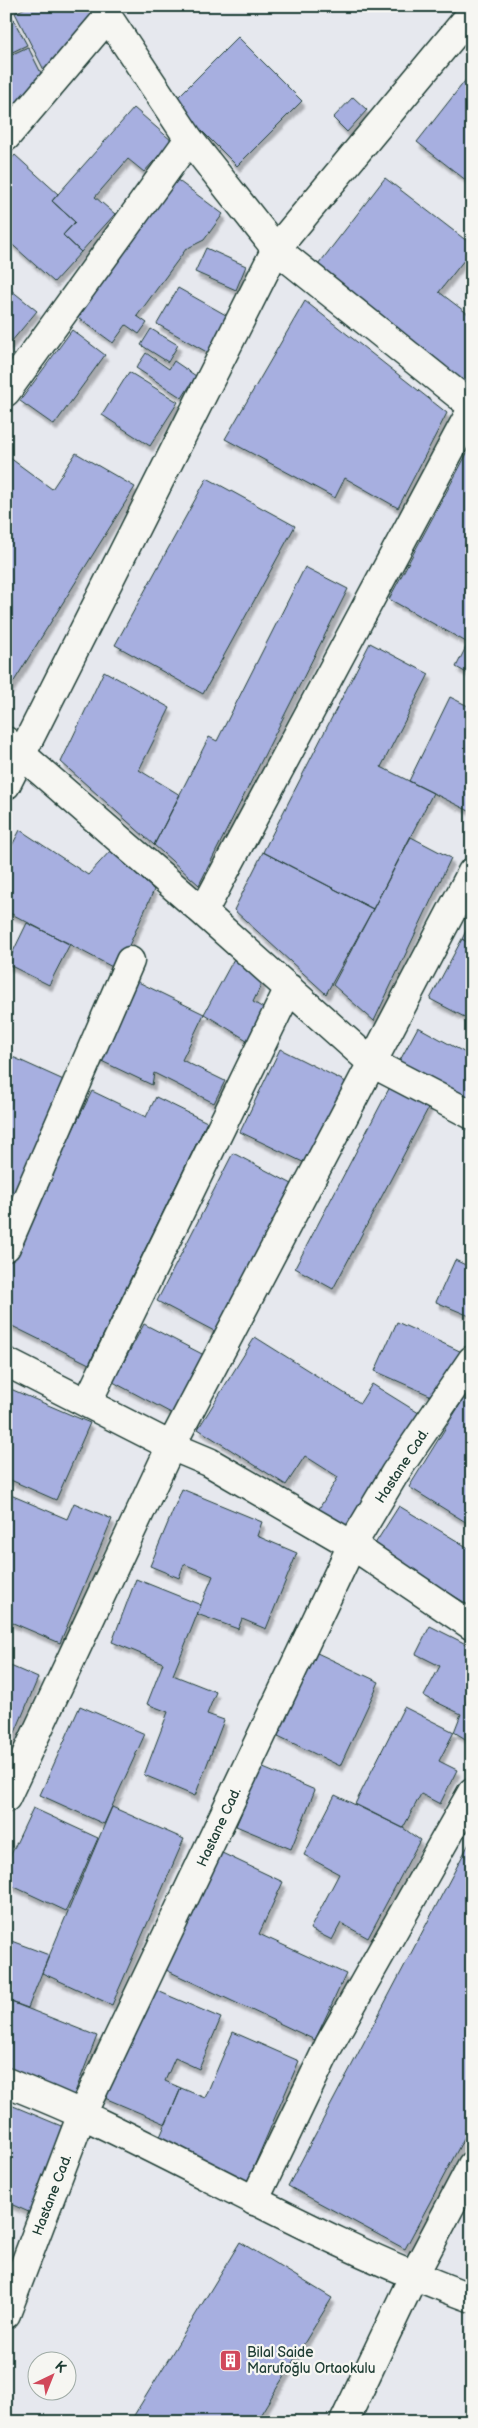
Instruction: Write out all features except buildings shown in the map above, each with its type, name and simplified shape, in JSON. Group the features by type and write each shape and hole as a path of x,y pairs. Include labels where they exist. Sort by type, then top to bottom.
{"street":[{"path":"6,137 106,12 189,139 276,249 472,408 203,912"},
{"path":"6,785 14,748 276,249 472,13"},
{"path":"6,392 189,139"},
{"path":"14,748 290,988 372,1063 472,1115"},
{"path":"6,1798 171,1446 472,872"},
{"path":"6,1247 130,961"},
{"path":"87,1403 290,988"},
{"name":"Hastane Cad.","path":"6,2314 82,2114 352,1546 395,1473 472,1360"},
{"path":"6,1362 171,1446 209,1462 352,1546 472,1626"},
{"path":"254,2201 329,2045 472,1792"},
{"path":"6,2082 82,2114 254,2201 413,2277 472,2298"},
{"path":"344,2422 413,2277 472,2164"}],"place":[{"name":"Bilal Saide Marufoğlu Ortaokulu","path":"231,2360"}]}
